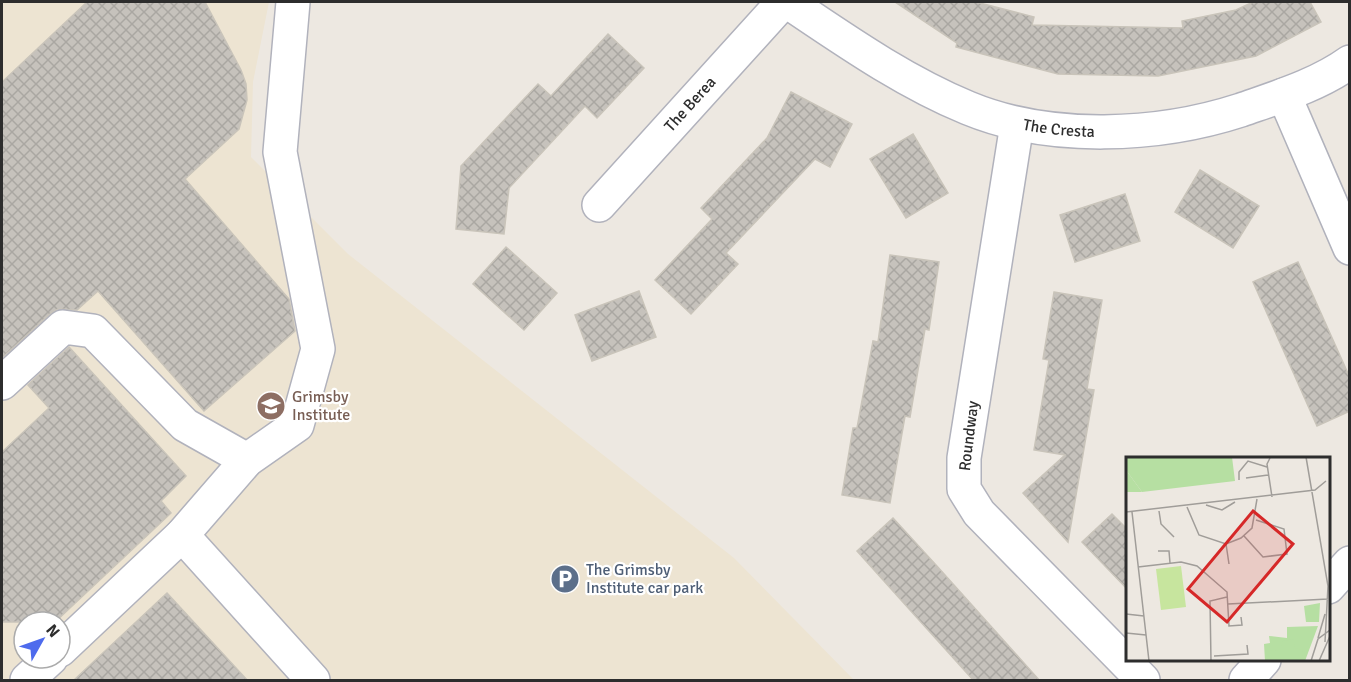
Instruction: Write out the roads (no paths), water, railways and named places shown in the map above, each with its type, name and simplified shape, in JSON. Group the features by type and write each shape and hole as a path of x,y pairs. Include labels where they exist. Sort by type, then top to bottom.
{"street":[{"path":"72,639 182,535 247,460 297,425 318,349 280,152 293,2"},
{"name":"The Berea","path":"599,205 783,2"},
{"name":"The Cresta","path":"788,2 896,73 969,109 1017,124 1086,132 1160,128 1216,118 1284,95 1350,62"},
{"path":"1284,95 1350,248"},
{"name":"Roundway","path":"1017,124 964,458 964,489 979,513 1143,681"},
{"path":"2,383 63,327 93,330 185,425 247,460"},
{"path":"182,535 313,681"},
{"path":"1330,586 1350,563"},
{"path":"1246,681 1263,661"},
{"path":"27,681 38,670"}],"place":[{"name":"Grimsby Institute","path":"271,406"},
{"name":"The Grimsby Institute car park","path":"565,579"}]}
